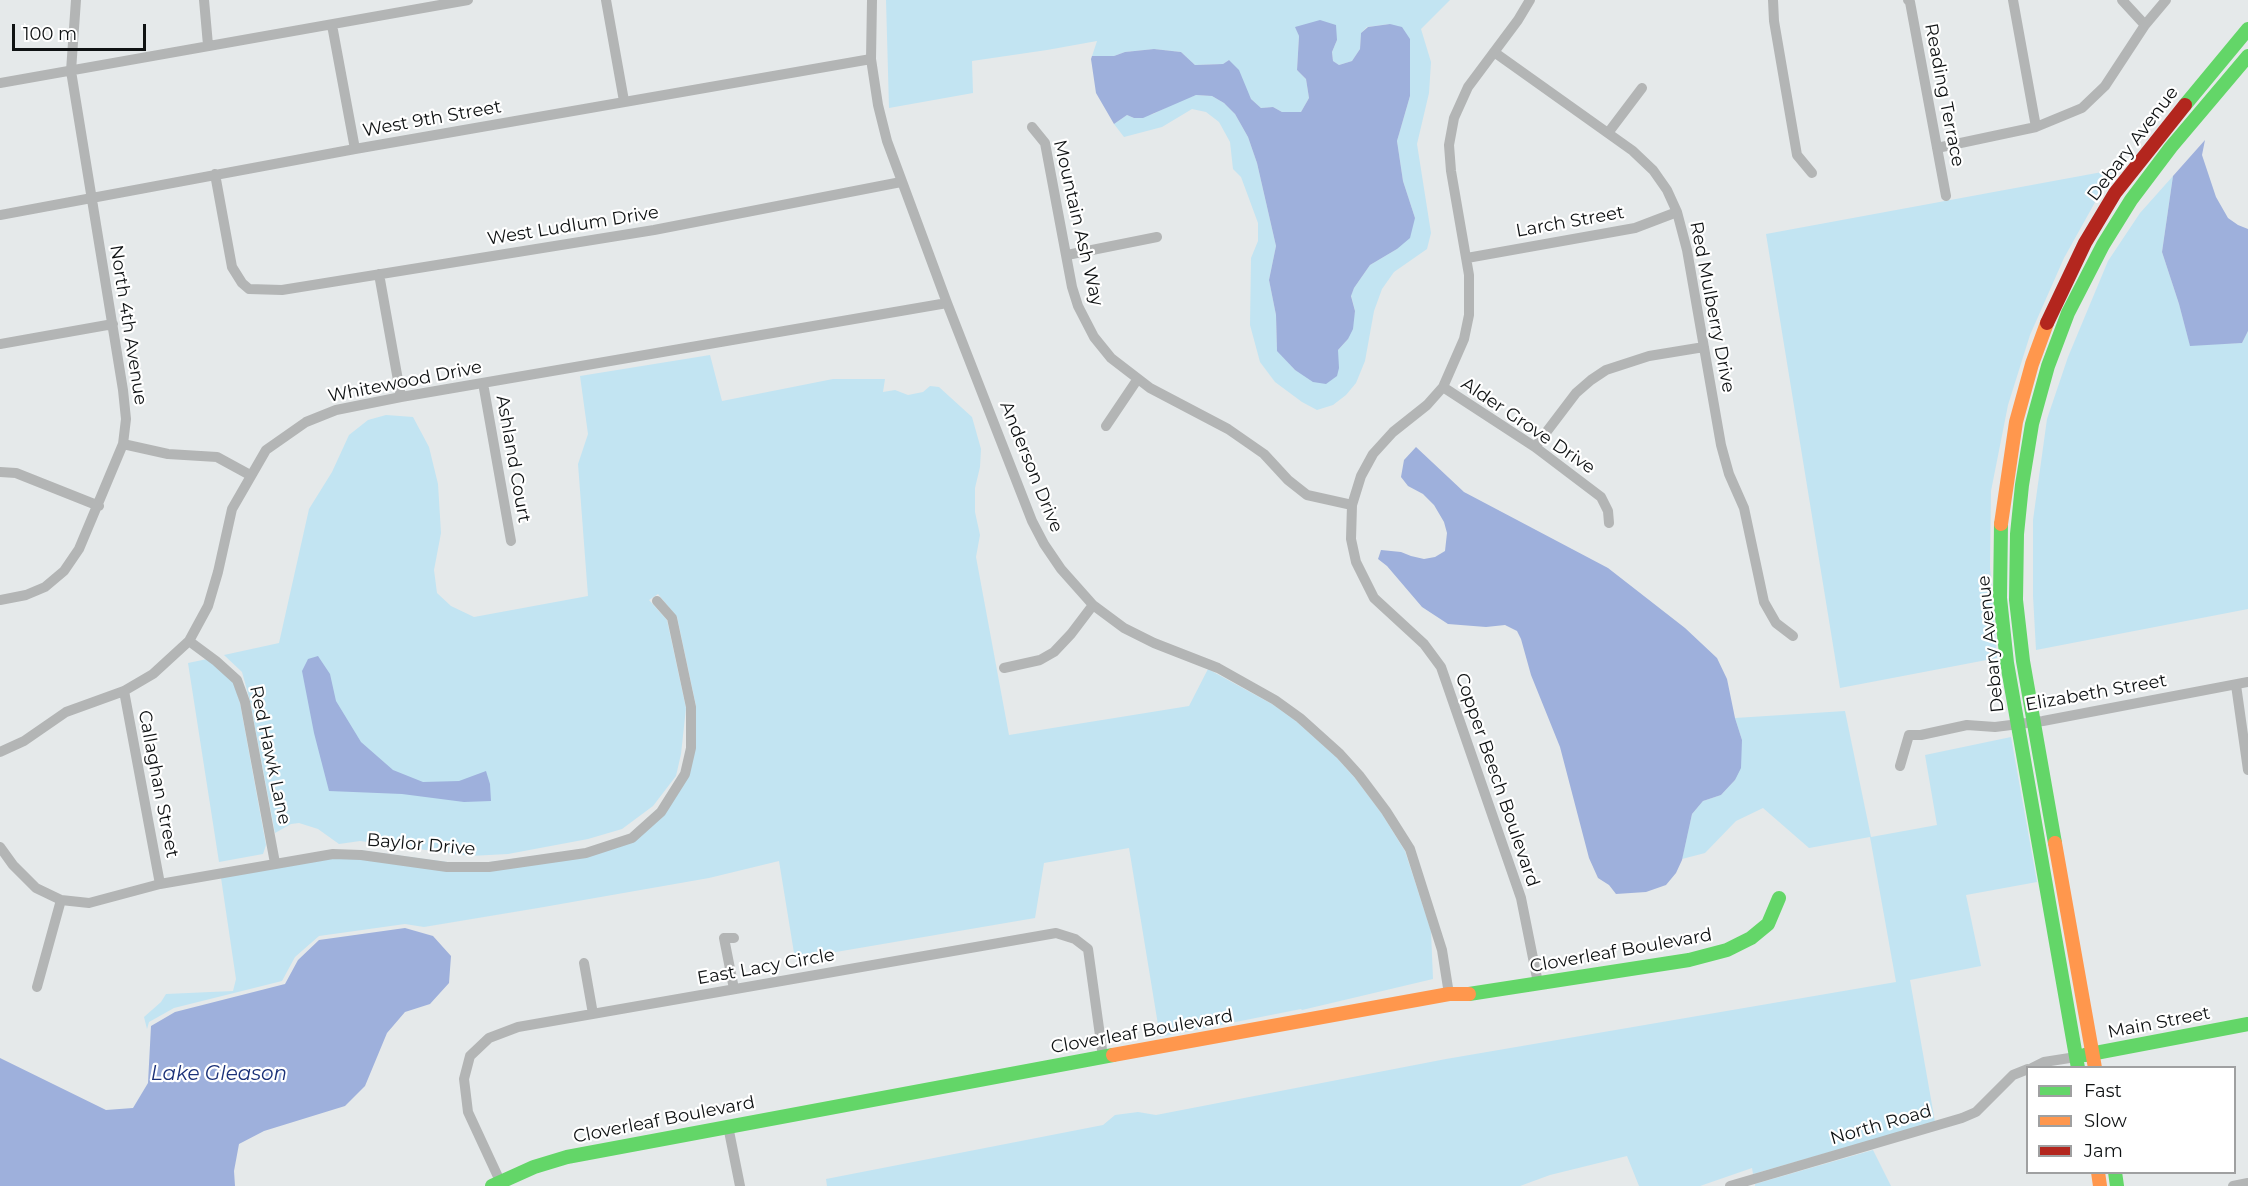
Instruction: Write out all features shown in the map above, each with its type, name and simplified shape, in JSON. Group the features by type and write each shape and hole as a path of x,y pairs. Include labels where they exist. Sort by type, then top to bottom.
{"main road":[{"name":"Debary Avenue","path":"2077,1062 2007,663 2000,598 2000,531 2016,422 2032,364 2052,310 2085,243 2115,193 2162,132 2248,29"},
{"name":"Debary Avenue","path":"2093,1061 2023,661 2016,600 2017,534 2022,485 2032,424 2048,366 2068,313 2103,245 2131,200 2171,147 2248,56"},
{"name":"Cloverleaf Boulevard","path":"496,1184 534,1167 567,1157 728,1126 1449,994 1479,994 1538,982 1689,960 1727,950 1751,938 1768,924 1779,898"},
{"name":"Main Street","path":"2077,1062 2093,1061 2248,1024"}],"street":[{"name":"North 4th Avenue","path":"0,600 26,595 45,587 64,571 79,549 99,506 123,444 126,419 123,390 70,71 76,0"},
{"path":"204,0 208,45"},
{"path":"0,83 468,0"},
{"path":"606,0 624,101"},
{"name":"Anderson Drive","path":"872,0 871,59 878,105 887,141 947,303 1044,544 1061,569 1093,605 1124,628 1154,643 1218,668 1275,700 1300,718 1359,775 1386,811 1410,849 1442,950 1449,994"},
{"name":"Copper Beech Boulevard","path":"1530,0 1468,87 1454,118 1449,145 1451,171 1467,258 1469,315 1464,339 1443,387 1427,405 1393,432 1373,454 1361,476 1352,505 1351,539 1368,587 1383,609 1434,656 1450,688 1521,898 1538,982"},
{"path":"1773,0 1774,21 1797,155 1812,173"},
{"name":"Reading Terrace","path":"1908,0 1946,196"},
{"path":"2013,0 2036,128"},
{"path":"2122,0 2145,25"},
{"path":"1937,148 2036,128 2082,108 2105,86 2145,25 2166,0"},
{"path":"333,25 355,149"},
{"name":"Red Mulberry Drive","path":"1494,52 1633,151 1653,171 1667,190 1677,212 1687,250 1721,445 1729,474 1744,508 1764,602 1776,623 1793,636"},
{"name":"West 9th Street","path":"0,215 91,200 215,174 871,59"},
{"path":"1608,133 1642,88"},
{"name":"Mountain Ash Way","path":"1032,127 1045,143 1072,287 1085,322 1111,358 1137,380 1228,429 1264,454 1288,480 1307,495 1352,505"},
{"name":"West Ludlum Drive","path":"215,174 232,267 242,283 249,289 282,290 654,230 901,182"},
{"name":"Larch Street","path":"1467,258 1635,228 1677,212"},
{"path":"1067,255 1157,237"},
{"path":"379,274 401,397"},
{"name":"Whitewood Drive","path":"0,752 24,741 66,712 124,691 153,675 189,641 208,606 232,509 250,475 266,450 306,422 336,410 401,397 947,303"},
{"path":"0,344 113,324"},
{"path":"1535,447 1576,393 1606,370 1649,356 1704,347"},
{"path":"1106,426 1137,380"},
{"name":"Ashland Court","path":"483,383 511,541"},
{"name":"Alder Grove Drive","path":"1443,387 1535,447 1601,497 1608,511 1609,524"},
{"path":"123,444 168,454 217,457 250,475"},
{"path":"0,472 16,473 99,506"},
{"name":"Baylor Drive","path":"0,847 13,865 36,888 61,900 89,903 160,884 275,863 361,855 447,867 489,867 586,853 632,838 662,812 685,774 691,748 691,707 672,618 657,601"},
{"path":"1004,668 1040,660 1054,652 1093,605"},
{"name":"Red Hawk Lane","path":"189,641 237,680 245,702 275,863"},
{"name":"Elizabeth Street","path":"1900,766 1909,735 1921,735 1967,725 1995,728 2034,722 2248,682"},
{"path":"2236,685 2248,770"},
{"name":"Callaghan Street","path":"124,691 160,884"},
{"path":"37,987 61,900"},
{"name":"East Lacy Circle","path":"496,1184 468,1112 465,1078 470,1056 489,1038 518,1027 1056,933 1075,939 1088,949 1103,1057"},
{"path":"734,938 724,938 734,989"},
{"path":"584,963 592,1014"},
{"name":"North Road","path":"2035,1066 2044,1062 2077,1062"},
{"name":"North Road","path":"1730,1186 1962,1118 1976,1112 2013,1075 2026,1070"},
{"path":"728,1126 740,1186"},
{"path":"2233,1186 2248,1183"}],"shaded area":[{"path":"886,0 1450,0 1421,29 1431,62 1429,93 1417,144 1431,233 1427,249 1394,272 1382,289 1374,311 1365,361 1356,383 1346,395 1333,405 1317,410 1275,382 1260,362 1250,325 1251,258 1258,241 1258,223 1241,177 1233,169 1230,142 1219,122 1206,112 1192,109 1162,127 1124,137 1114,124 1127,115 1134,118 1153,114 1196,95 1212,96 1224,103 1235,114 1248,137 1257,163 1276,246 1269,280 1276,315 1277,350 1295,370 1304,375 1338,350 1348,339 1355,311 1351,295 1354,288 1370,265 1397,249 1415,218 1403,181 1397,141 1410,96 1410,39 1390,24 1367,27 1361,33 1360,49 1352,61 1339,65 1333,61 1332,52 1337,40 1296,27 1299,36 1297,70 1306,79 1309,98 1301,112 1282,112 1273,107 1261,108 1251,99 1229,60 1223,64 1195,65 1181,52 1154,49 1125,52 1114,56 1092,56 1097,41 972,61 973,93 889,108"},
{"path":"2113,170 2064,258 2030,335 2008,405 1991,491 1990,567 1997,658 1840,688 1766,234"},
{"path":"2173,176 2162,252 2190,345 2242,343 2248,331 2248,609 2036,650 2033,520 2047,419 2068,357 2108,261 2140,213"},
{"path":"710,355 722,401 833,379 885,379 883,392 895,390 908,395 923,392 930,386 939,387 972,417 981,449 975,488 975,512 980,535 976,557 1009,735 1189,706 1208,669 1272,704 1296,721 1336,757 1355,778 1382,814 1405,851 1431,931 1433,979 1302,1010 1160,1037 1129,848 1044,863 1035,918 795,959 779,861 709,878 424,927 405,924 319,936 295,957 282,981 174,1008 149,1022 147,1029 144,1017 161,1002 166,994 233,991 236,979 220,871 359,850 469,865 590,848 626,837 660,812 691,754 696,706 677,617 658,594 649,600 667,620 686,708 676,776 653,806 622,829 588,839 508,854 470,856 360,841 339,844 318,829 299,823 291,824 275,833 250,701 242,672 224,655 279,643 309,509 332,472 349,435 368,420 386,415 413,417 429,447 438,484 441,533 434,570 437,593 451,606 474,617 588,596 578,464 588,434 580,376"},
{"path":"212,658 232,676 240,703 266,845 263,854 219,862 188,663"},
{"path":"1845,711 1871,837 1937,825 1925,755 2011,737 2037,882 1966,895 1981,966 1910,980 1935,1122 1753,1174 1752,1168 1700,1186 1639,1186 1627,1156 1550,1175 1520,1186 827,1186 826,1179 1103,1125 1115,1115 1138,1112 1156,1115 1446,1059 1896,982 1870,837 1809,848 1763,808 1736,821 1705,853 1682,859 1692,814 1703,801 1721,795 1735,780 1742,740 1735,718"},
{"path":"1873,1150 1891,1186 1755,1186 1755,1184"}],"water":[{"path":"1320,20 1336,25 1337,40 1332,52 1333,61 1339,65 1352,61 1360,49 1361,33 1368,27 1390,24 1402,27 1410,39 1410,96 1397,141 1403,181 1415,218 1410,238 1397,249 1370,265 1354,288 1351,296 1355,311 1353,329 1338,350 1337,376 1326,384 1313,382 1295,370 1277,351 1276,315 1269,280 1276,246 1257,163 1248,137 1235,114 1224,103 1212,96 1196,95 1143,118 1127,115 1114,124 1096,93 1091,59 1092,56 1114,56 1125,52 1154,49 1181,52 1195,65 1223,64 1229,60 1239,70 1251,99 1261,108 1273,107 1282,112 1301,112 1309,98 1306,79 1297,70 1299,36 1295,27"},
{"path":"2205,140 2202,155 2216,197 2228,218 2248,229 2248,331 2242,343 2190,346 2162,252 2173,176"},
{"path":"1416,447 1464,492 1608,568 1685,628 1717,658 1727,679 1742,740 1741,768 1735,780 1721,795 1703,801 1692,814 1682,860 1676,873 1666,885 1646,892 1616,894 1609,885 1598,878 1589,858 1560,747 1531,675 1517,631 1505,625 1486,627 1448,624 1422,607 1387,566 1378,559 1381,550 1401,552 1424,559 1435,557 1445,551 1447,533 1444,522 1434,505 1423,494 1408,486 1401,477 1404,460"},
{"path":"318,656 330,674 336,701 361,742 393,770 423,782 459,781 486,771 490,784 491,801 464,802 402,794 329,791 314,733 302,671 308,659"},
{"name":"Lake Gleason","path":"405,928 433,936 451,956 449,983 430,1004 405,1012 387,1033 365,1086 345,1106 264,1131 239,1144 234,1171 235,1186 0,1186 0,1058 106,1110 133,1108 148,1083 151,1026 175,1012 285,984 298,960 319,940"}],"traffic: fast":[{"path":"2185,105 2248,29"},
{"path":"2055,843 2023,661 2016,600 2017,534 2032,424 2048,366 2068,313 2103,245 2131,200 2171,147 2248,56"},
{"path":"2001,524 2000,598 2007,663 2078,1066"},
{"path":"1469,994 1689,960 1727,950 1751,938 1768,924 1779,898"},
{"path":"2085,1055 2248,1024"},
{"path":"492,1186 534,1167 567,1157 1113,1055"},
{"path":"2115,1174 2117,1186"}],"traffic: slow":[{"path":"2001,524 2016,422 2032,364 2047,323"},
{"path":"2055,843 2095,1066"},
{"path":"1113,1055 1449,994 1469,994"},
{"path":"2098,1174 2100,1186"}],"traffic: jam":[{"path":"2047,323 2085,243 2115,193 2185,105"}]}
